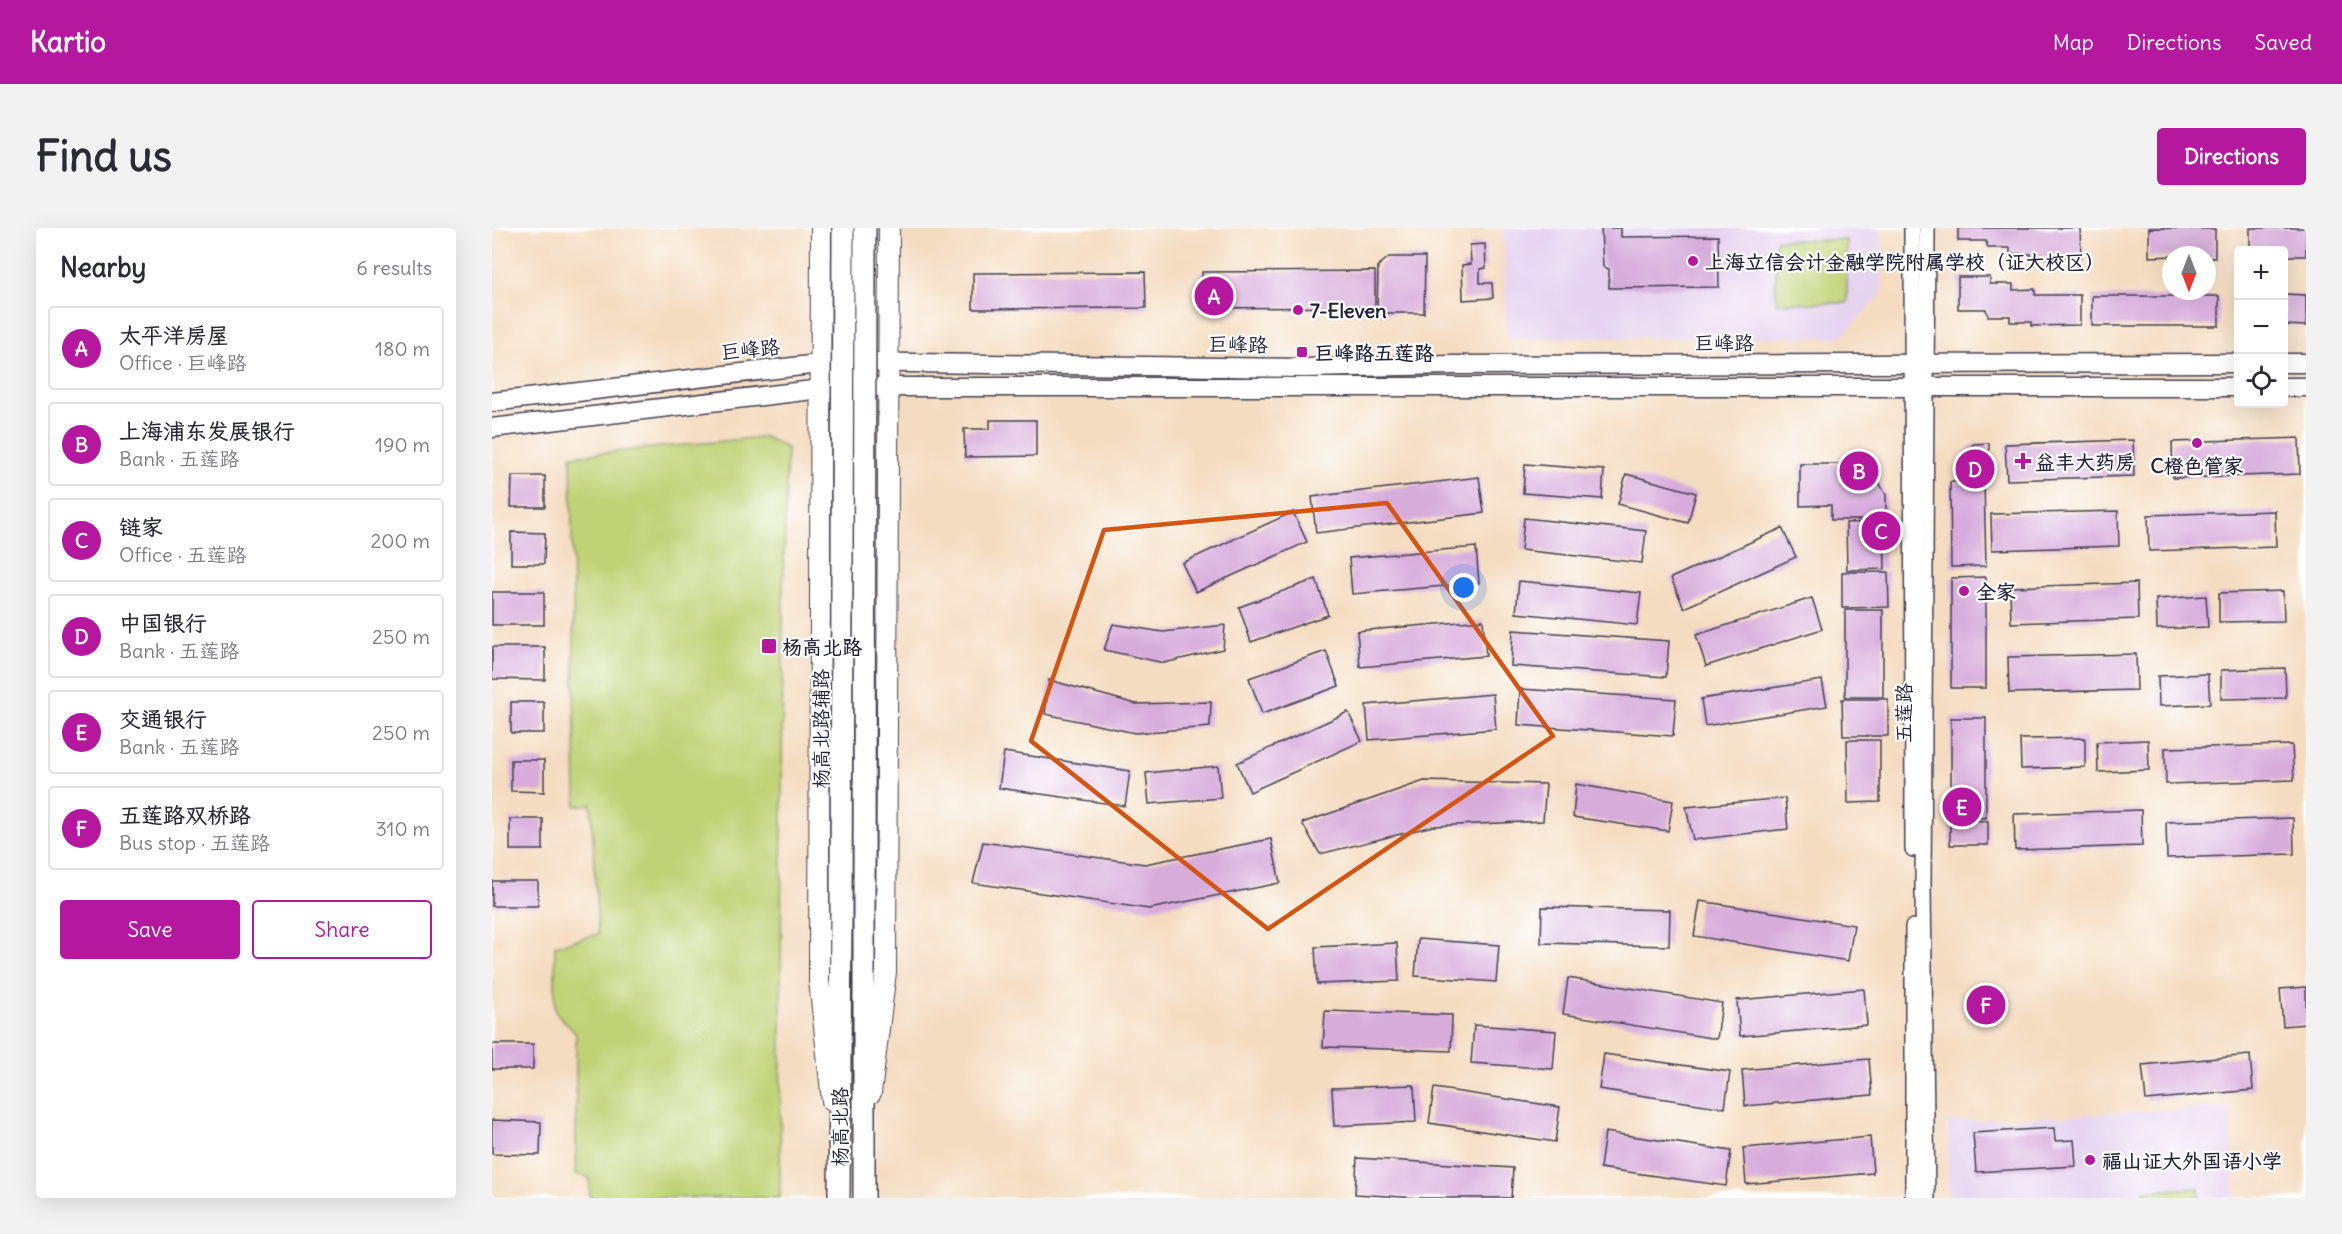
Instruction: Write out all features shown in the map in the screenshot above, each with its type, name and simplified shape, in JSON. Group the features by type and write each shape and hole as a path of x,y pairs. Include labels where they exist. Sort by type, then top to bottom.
{"highway":[{"name":"杨高北路","path":"839,1198 843,228"},
{"name":"杨高北路","path":"864,1198 865,228"}],"main road":[{"name":"杨高北路辅路","path":"821,228 819,980 839,1157"},
{"path":"864,1156 886,972 889,228"},
{"name":"巨峰路","path":"492,402 821,363 1305,368 1454,364 2234,363"},
{"path":"2288,363 2306,363"},
{"path":"492,428 838,387 2234,387"},
{"path":"2288,387 2306,387"}],"street":[{"name":"五莲路","path":"1912,228 1919,364 1913,1198"},
{"name":"五莲路","path":"1919,364 1927,228"},
{"name":"五莲路","path":"1919,386 1927,1198"}],"highlighted area":[{"path":"1387,503 1553,736 1268,929 1031,741 1104,530"}],"shaded area":[{"name":"上海立信会计金融学院附属学校（证大校区）","path":"1504,228 1882,228 1882,294 1841,337 1506,338"},
{"name":"福山证大外国语小学","path":"2230,1107 2235,1198 1948,1198 1948,1122"}],"green space":[{"path":"1776,240 1847,240 1847,303 1776,303"},
{"path":"765,437 787,448 783,593 780,1198 590,1198 589,1177 576,1174 576,1034 555,1011 555,946 598,934 591,804 576,806 571,456"},
{"path":"2199,1188 2200,1198 2144,1198 2144,1191"}],"building":[{"path":"1601,228 1621,228 1621,237 1718,236 1719,287 1609,288 1609,269 1603,267"},
{"path":"1958,228 2080,228 2081,257 2031,258 2031,254 2010,254 2010,248 1988,248 1986,241 1958,241"},
{"path":"2149,228 2215,229 2215,246 2162,246 2162,257 2149,257"},
{"path":"2250,228 2306,228 2306,256 2288,256 2288,246 2250,246"},
{"path":"1485,244 1486,268 1480,269 1480,283 1492,283 1493,298 1463,300 1462,265 1471,264 1470,245"},
{"path":"1389,257 1425,257 1424,313 1377,313 1378,266"},
{"path":"1375,271 1375,307 1202,308 1202,272"},
{"path":"1145,272 1146,308 973,309 973,273"},
{"path":"1958,277 1990,277 1990,284 2013,284 2013,290 2035,289 2035,295 2080,295 2080,325 2031,326 2031,322 2010,322 2010,316 1988,316 1986,309 1958,309"},
{"path":"2288,294 2306,295 2306,326 2288,325"},
{"path":"2092,296 2162,296 2162,300 2216,300 2216,296 2219,296 2219,326 2092,326"},
{"path":"990,420 1036,420 1036,456 965,457 964,429 990,429"},
{"path":"2299,438 2300,474 2173,478 2172,442"},
{"path":"2133,440 2134,476 2007,480 2005,444"},
{"path":"1989,443 1989,477 1961,478 1961,461 1966,451 1974,444"},
{"path":"1525,464 1604,470 1602,499 1523,493"},
{"path":"1800,464 1859,464 1875,475 1886,495 1886,520 1831,520 1831,505 1800,506"},
{"path":"1626,474 1696,493 1688,523 1618,504"},
{"path":"512,476 545,476 545,507 511,507"},
{"path":"1479,477 1484,513 1316,533 1312,497"},
{"path":"1950,482 1984,482 1986,566 1951,567"},
{"path":"2118,511 2119,546 1992,550 1991,514"},
{"path":"2275,511 2276,547 2149,551 2148,515"},
{"path":"1293,512 1307,542 1196,592 1182,563"},
{"path":"1524,518 1646,531 1642,563 1521,550"},
{"path":"1884,522 1885,569 1847,570 1846,523"},
{"path":"1782,528 1796,557 1684,608 1671,578"},
{"path":"511,532 545,533 544,564 511,564"},
{"path":"1476,547 1479,583 1352,594 1349,558"},
{"path":"1842,572 1888,572 1889,607 1842,608"},
{"path":"1986,577 1986,688 1951,688 1951,578"},
{"path":"1316,579 1328,615 1251,642 1239,607"},
{"path":"1519,581 1641,593 1637,625 1516,613"},
{"path":"2137,583 2138,619 2011,623 2010,587"},
{"path":"2283,591 2284,621 2219,622 2219,593"},
{"path":"492,592 544,592 544,625 492,625"},
{"path":"2206,596 2208,627 2157,629 2156,599"},
{"path":"1812,598 1822,629 1706,666 1696,635"},
{"path":"1845,610 1883,610 1883,697 1845,697"},
{"path":"1483,620 1486,656 1360,667 1357,631"},
{"path":"1113,624 1163,632 1225,625 1223,649 1164,663 1104,650"},
{"path":"1513,630 1669,641 1666,677 1511,666"},
{"path":"492,647 545,647 545,680 492,679"},
{"path":"1326,651 1339,686 1262,714 1249,678"},
{"path":"2136,654 2137,690 2009,693 2008,657"},
{"path":"2285,668 2286,698 2221,699 2221,670"},
{"path":"2208,674 2210,704 2159,706 2158,676"},
{"path":"1049,680 1136,704 1211,702 1210,727 1135,733 1045,714"},
{"path":"1822,680 1827,706 1705,726 1701,699"},
{"path":"1520,689 1676,699 1673,736 1518,725"},
{"path":"1493,694 1496,729 1369,740 1366,705"},
{"path":"1842,699 1888,699 1888,736 1843,736"},
{"path":"511,702 544,702 544,733 511,733"},
{"path":"1348,712 1362,741 1250,792 1237,763"},
{"path":"1951,718 1986,718 1986,818 1951,818"},
{"path":"2085,738 2085,767 2021,769 2020,739"},
{"path":"1847,740 1880,740 1880,802 1848,803"},
{"path":"2148,740 2149,770 2098,772 2097,742"},
{"path":"2292,745 2294,780 2166,784 2165,748"},
{"path":"1004,752 1130,771 1125,806 999,788"},
{"path":"511,760 544,760 544,792 511,791"},
{"path":"1218,766 1221,798 1149,804 1146,773"},
{"path":"1424,781 1546,784 1543,821 1433,826 1320,854 1302,823"},
{"path":"1576,784 1673,801 1668,831 1573,817"},
{"path":"1785,798 1788,829 1693,840 1686,807"},
{"path":"2141,810 2142,846 2015,850 2014,814"},
{"path":"2293,818 2294,854 2167,858 2166,822"},
{"path":"510,819 543,819 543,850 510,850"},
{"path":"1950,820 1988,821 1988,845 1950,845"},
{"path":"1271,839 1280,883 1149,909 973,883 983,842 1145,864"},
{"path":"492,881 538,881 538,906 492,906"},
{"path":"1700,901 1854,925 1848,961 1694,936"},
{"path":"1542,907 1670,910 1669,946 1541,943"},
{"path":"1418,939 1499,945 1496,982 1415,976"},
{"path":"1397,943 1399,981 1317,984 1315,947"},
{"path":"1568,978 1722,1003 1717,1039 1563,1014"},
{"path":"2306,987 2306,1024 2283,1026 2280,989"},
{"path":"1864,989 1867,1025 1740,1036 1737,1000"},
{"path":"1325,1011 1452,1015 1451,1051 1323,1047"},
{"path":"1474,1025 1556,1031 1553,1069 1471,1063"},
{"path":"492,1044 533,1044 533,1069 492,1069"},
{"path":"1604,1054 1730,1072 1725,1108 1599,1089"},
{"path":"2250,1055 2253,1090 2146,1100 2142,1065"},
{"path":"1869,1059 1872,1095 1745,1106 1742,1070"},
{"path":"1414,1085 1416,1122 1334,1126 1332,1088"},
{"path":"1434,1088 1560,1107 1555,1142 1429,1123"},
{"path":"492,1120 541,1122 540,1155 492,1154"},
{"path":"2054,1128 2055,1141 2074,1140 2076,1166 1976,1172 1973,1133"},
{"path":"1605,1132 1731,1151 1726,1186 1600,1168"},
{"path":"1870,1137 1873,1173 1746,1184 1743,1148"},
{"path":"1357,1158 1513,1168 1511,1198 1418,1198 1355,1194"}],"place":[{"name":"上海立信会计金融学院附属学校（证大校区）","path":"1693,261"},
{"name":"太平洋房屋","path":"1214,296"},
{"name":"7-Eleven","path":"1298,310"},
{"name":"巨峰路五莲路","path":"1302,352"},
{"name":"C橙色管家","path":"2197,443"},
{"name":"益丰大药房","path":"2023,461"},
{"name":"中国银行","path":"1975,469"},
{"name":"上海浦东发展银行","path":"1859,471"},
{"name":"链家","path":"1881,531"},
{"name":"全家","path":"1964,591"},
{"name":"杨高北路","path":"769,646"},
{"name":"交通银行","path":"1962,807"},
{"name":"五莲路双桥路","path":"1986,1005"},
{"name":"福山证大外国语小学","path":"2090,1160"}]}
